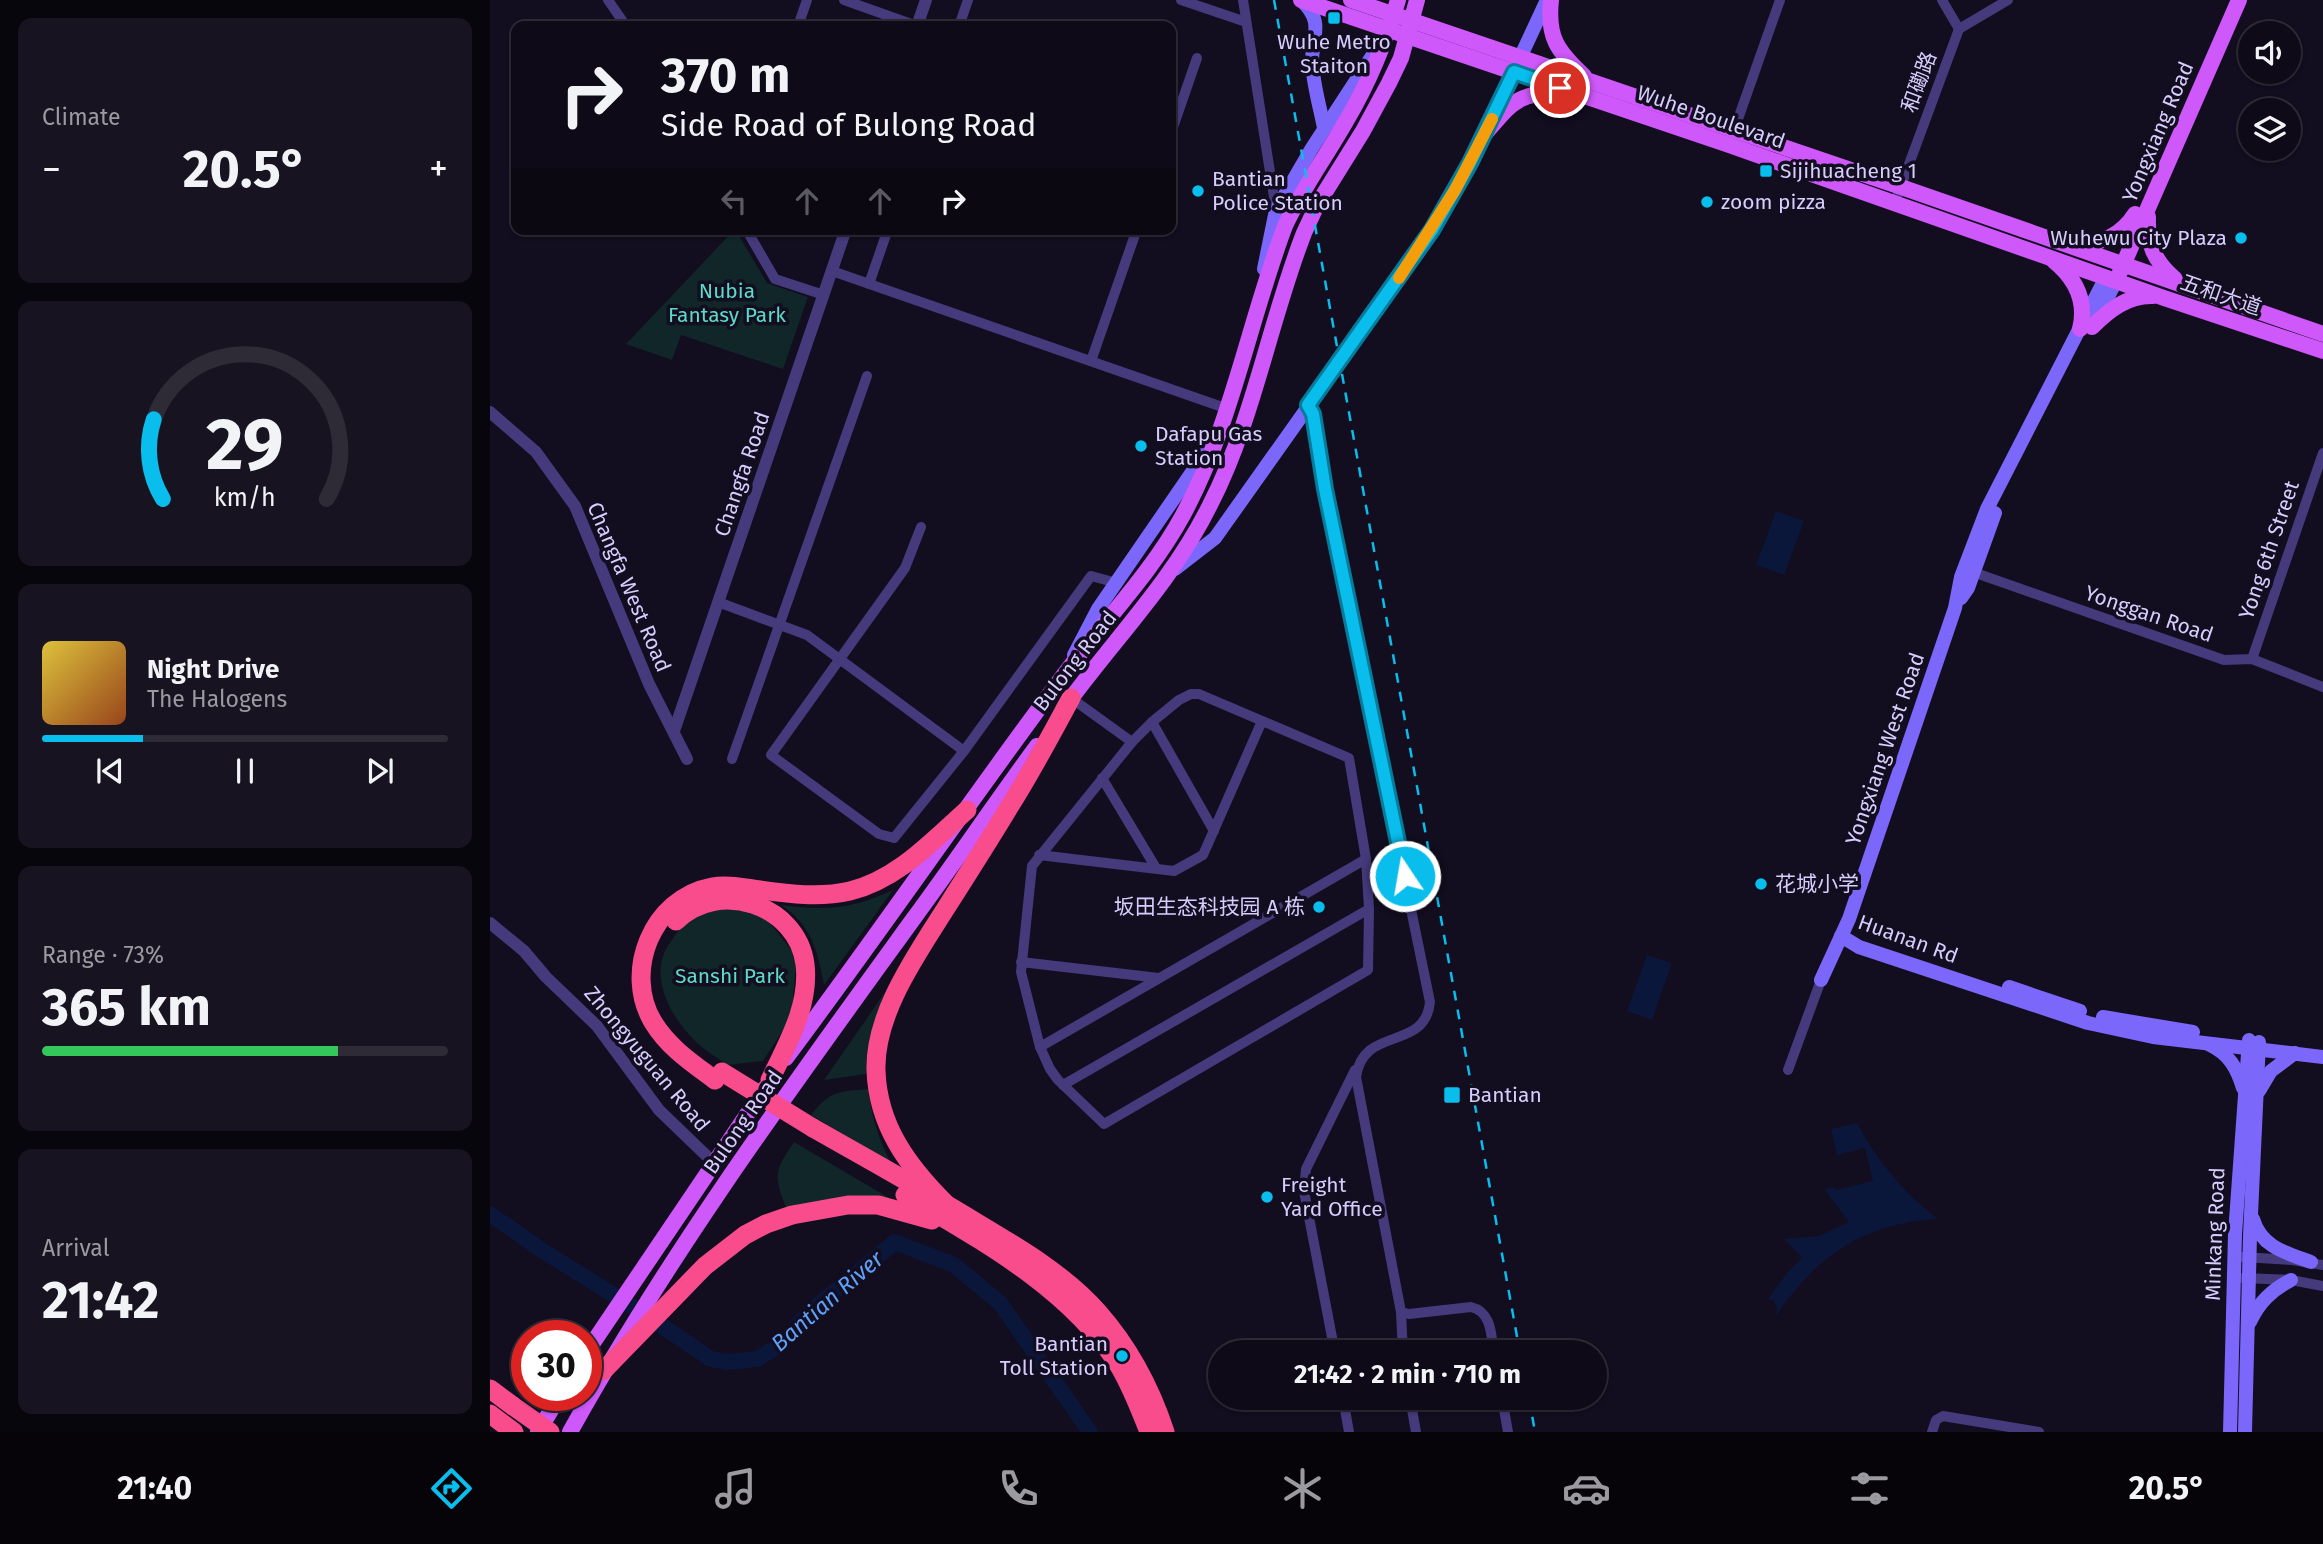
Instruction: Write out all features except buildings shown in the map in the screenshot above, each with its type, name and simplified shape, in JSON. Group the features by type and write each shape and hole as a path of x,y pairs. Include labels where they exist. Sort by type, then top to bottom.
{"highway":[{"path":"946,1203 921,1179 904,1157 884,1116 876,1069 878,1048 895,996 911,964 1018,794 1071,698"},
{"path":"967,810 899,870 873,884 850,891 825,894 801,895 711,887 691,895 669,909 653,929 641,970 642,996 652,1020 666,1041 1020,1266 1085,1324 1117,1363 1132,1390 1149,1432"},
{"path":"719,1076 674,1031 660,1009 653,988 652,968 657,946 671,926 685,912 720,900 760,905 790,931 803,956 805,964 801,1013 770,1080"},
{"path":"808,1132 946,1203 1039,1261 1098,1312 1132,1358 1165,1432"},
{"path":"603,1371 705,1266 734,1242 766,1224 792,1215 848,1205 878,1205 961,1229"},
{"path":"490,1389 550,1432"}],"main road":[{"name":"Wuhe Boulevard","path":"1301,0 1393,15"},
{"path":"1301,0 1310,9 1316,27 1312,62 1324,128"},
{"name":"Wuhe Boulevard","path":"1351,0 1393,15 1409,28 1585,88 1732,137 1901,187 2050,245 2111,279"},
{"name":"Bulong Road","path":"603,1371 746,1152 1071,698 1174,570 1210,506 1240,437 1304,233 1325,191 1377,107 1401,58 1417,0"},
{"path":"1174,570 1215,538 1424,242 1484,135 1549,0"},
{"path":"1484,135 1507,108 1522,98 1539,93 1585,88 1557,46 1550,24 1549,0"},
{"name":"Yongxiang Road","path":"2111,279 2135,214 2228,0"},
{"name":"Yongxiang Road","path":"2118,263 2150,204 2238,0"},
{"path":"1260,306 1276,210 1393,15"},
{"name":"Bulong Road","path":"602,1328 770,1080 1061,679 1157,559 1194,493 1221,431 1279,241 1292,210 1360,98 1383,50 1393,15"},
{"name":"Wuhe Boulevard","path":"1732,137 1895,202 2118,263"},
{"path":"2150,204 2148,228 2154,257 2166,272 2187,287 2182,304"},
{"path":"2135,214 2123,229 2107,239 2087,244 2050,245 2079,292 2086,328 2128,300 2144,296 2164,298"},
{"name":"五和大道","path":"2118,263 2323,334"},
{"name":"五和大道","path":"2111,279 2323,351"},
{"name":"Yongxiang West Road","path":"1821,980 1849,919 1987,509 2111,279"},
{"path":"1061,679 1098,609 1221,431"},
{"name":"Huanan Rd","path":"1841,936 1859,947 1960,979 2062,1016 2118,1030 2205,1043 2323,1047"},
{"name":"Huanan Rd","path":"1841,936 1898,950 2091,1014 2323,1057"},
{"path":"2205,1043 2221,1051 2234,1065 2250,1095 2271,1071 2295,1053"},
{"name":"Minkang Road","path":"2230,1432 2234,1257 2254,1044"},
{"name":"Minkang Road","path":"2245,1432 2251,1211 2250,1095"},
{"path":"2251,1211 2256,1228 2267,1242 2280,1251 2317,1264"},
{"path":"2248,1326 2262,1301 2291,1280"},
{"path":"570,1432 603,1371"},
{"path":"538,1432 550,1411"}],"street":[{"path":"608,0 623,21"},
{"path":"800,21 807,0"},
{"path":"844,0 903,21"},
{"path":"919,21 926,0"},
{"path":"961,21 968,0"},
{"path":"1181,0 1246,22"},
{"path":"1243,0 1276,210"},
{"path":"1732,137 1780,0"},
{"path":"1942,0 1959,29 2008,0"},
{"name":"和磡路","path":"1895,202 1959,29"},
{"path":"1176,119 1197,58"},
{"path":"749,235 775,279 824,295"},
{"name":"Changfa Road","path":"674,731 844,235"},
{"path":"869,284 886,235"},
{"path":"1091,361 1136,235"},
{"path":"832,271 1228,409"},
{"path":"732,759 777,624 867,376"},
{"path":"1308,405 1313,414 1320,466 1430,1002 1425,1021 1418,1029 1377,1044 1365,1053 1304,1180 1333,1340"},
{"name":"Changfa West Road","path":"490,412 536,452 575,506 649,684 687,759"},
{"name":"Yong 6th Street","path":"2252,659 2323,453"},
{"path":"920,527 905,568 771,755 879,834 894,838 964,751 1091,576 1116,583"},
{"name":"Yonggan Road","path":"1968,570 2224,660 2252,659 2323,687"},
{"path":"718,602 807,635 964,751"},
{"path":"1191,694 1199,694 1349,758 1366,859 1368,970 1104,1124 1063,1085 1050,1069 1040,1046 1021,972 1032,866 1132,742 1152,722 1179,700 1191,694"},
{"path":"1071,698 1132,742"},
{"path":"1040,855 1174,870 1203,855 1262,720"},
{"path":"1152,722 1214,831"},
{"path":"1102,778 1156,868"},
{"path":"1040,1046 1366,859"},
{"path":"1063,1085 1369,909"},
{"name":"Zhongyuguan Road","path":"490,923 524,951 546,977 597,1026 659,1110 713,1163"},
{"path":"1021,962 1160,978"},
{"path":"1788,1070 1821,980"},
{"path":"1358,1064 1357,1089 1401,1312 1402,1340"},
{"path":"2234,1257 2317,1264"},
{"path":"2234,1278 2291,1280 2323,1286"},
{"path":"1401,1312 1409,1314 1471,1307 1479,1309 1485,1314 1491,1340"},
{"path":"1345,1410 1349,1432"},
{"path":"1412,1410 1416,1432"},
{"path":"1504,1410 1508,1432"},
{"path":"1933,1432 1936,1420 1943,1416 2039,1432"}],"green space":[{"name":"Nubia Fantasy Park","path":"729,235 739,235 767,283 808,297 783,369 681,335 672,360 626,344"},
{"path":"893,890 824,985 819,961 806,930 800,921 781,905 838,907 865,901"},
{"name":"Sanshi Park","path":"722,908 757,913 771,924 792,951 796,965 792,1010 786,1026 763,1061 728,1065 687,1033 665,997 661,970 669,944 687,921"},
{"path":"897,975 870,1045 866,1074 824,1080"},
{"path":"868,1089 876,1127 891,1163 811,1115 824,1101 836,1094"},
{"path":"794,1142 891,1199 838,1198 786,1207 779,1187 778,1173"}],"water":[{"path":"1776,511 1804,521 1784,575 1756,565"},
{"path":"1647,955 1672,963 1652,1020 1627,1011"},
{"path":"1857,1123 1892,1176 1938,1219 1887,1227 1844,1247 1807,1277 1775,1317 1777,1308 1773,1300 1768,1299 1802,1258 1784,1239 1819,1236 1849,1222 1824,1189 1835,1187 1836,1190 1873,1181 1865,1148 1837,1155 1831,1129"}],"waterway":[{"name":"Bantian River","path":"490,1214 543,1251 646,1315"},
{"name":"Bantian River","path":"656,1322 711,1359 726,1362 757,1359 782,1344 806,1315 895,1242 954,1265 1000,1303 1090,1432"}],"railway":[{"path":"1274,0 1518,1340"},
{"path":"1531,1410 1535,1432"}],"slow traffic":[{"path":"1399,278 1455,190 1492,119"}],"place":[{"name":"Wuhe Metro Staiton","path":"1334,18"},
{"name":"Sijihuacheng 1","path":"1766,171"},
{"name":"Bantian Police Station","path":"1198,191"},
{"name":"zoom pizza","path":"1707,202"},
{"name":"Wuhewu City Plaza","path":"2241,238"},
{"name":"Dafapu Gas Station","path":"1141,446"},
{"name":"花城小学","path":"1761,884"},
{"name":"坂田生态科技园 A 栋","path":"1319,907"},
{"name":"Bantian","path":"1452,1095"},
{"name":"Freight Yard Office","path":"1267,1197"},
{"name":"Bantian Toll Station","path":"1122,1356"}],"route":[{"path":"1405,876 1320,466 1313,414 1308,405 1432,230 1470,163 1514,72 1560,88"}]}
